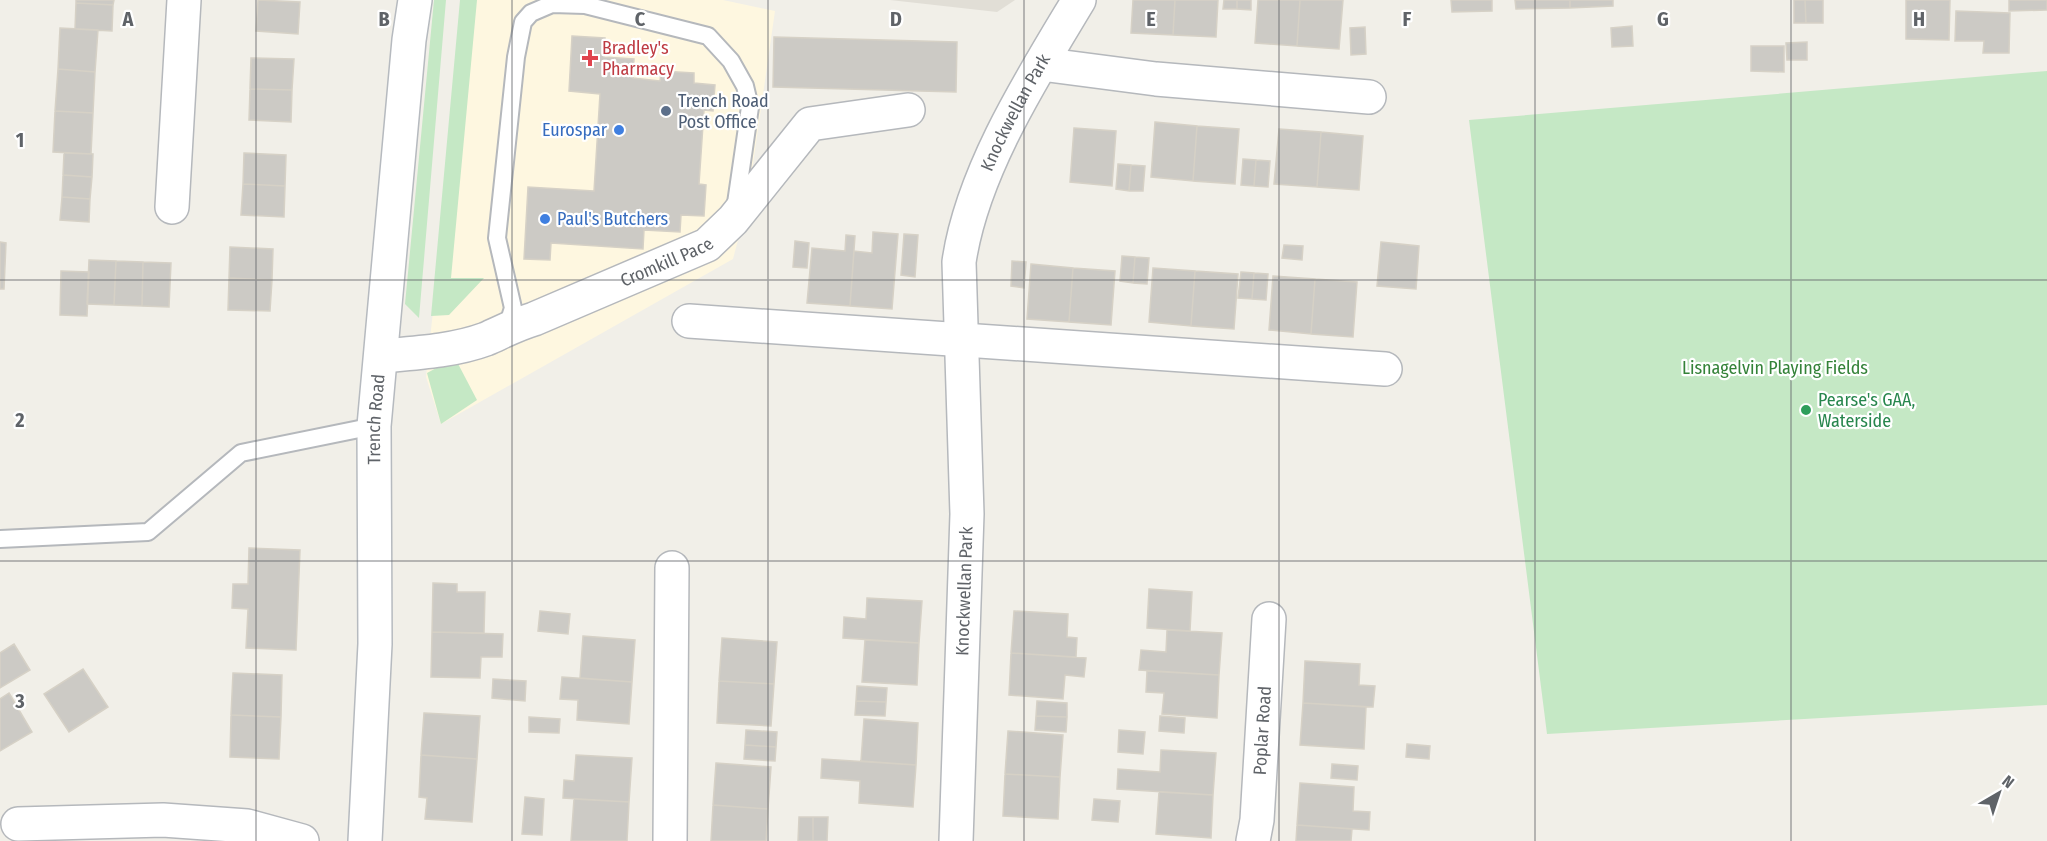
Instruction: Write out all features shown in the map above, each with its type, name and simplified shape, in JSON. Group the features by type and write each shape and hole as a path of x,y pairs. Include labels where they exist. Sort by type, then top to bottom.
{"street":[{"path":"172,207 184,0"},
{"name":"Trench Road","path":"365,841 375,644 374,426 409,40 415,0"},
{"name":"Knockwellan Park","path":"956,841 967,514 959,262 964,227 981,183 1041,64 1079,0"},
{"path":"1041,64 1156,79 1369,97"},
{"name":"Cromkill Pace","path":"381,356 422,353 486,339 507,327 534,319 707,245 733,220 810,124 909,110"},
{"path":"689,321 1385,369"},
{"path":"670,841 672,568"},
{"name":"Poplar Road","path":"1253,841 1257,820 1269,619"},
{"path":"18,824 163,820 247,826 302,841"}],"lane":[{"path":"507,327 513,308 497,238 516,57 523,22 531,13 552,4 585,5 708,36 731,61 745,86 750,107 733,220"},
{"path":"0,539 148,532 241,453 374,426"}],"shaded area":[{"path":"466,0 723,0 775,11 747,206 733,259 441,424 426,377"},
{"path":"890,0 1015,0 997,12"}],"green space":[{"path":"434,0 446,0 419,318 405,304"},
{"path":"460,0 477,0 451,278 484,278 449,315 431,316"},
{"name":"Lisnagelvin Playing Fields","path":"2047,71 2047,705 1547,734 1469,120"},
{"path":"455,358 477,400 441,424 427,373"}],"building":[{"path":"76,0 114,0 113,5 76,3"},
{"path":"258,0 300,2 298,34 256,31"},
{"path":"1133,0 1175,0 1173,35 1131,33"},
{"path":"1175,0 1218,0 1216,37 1173,35"},
{"path":"1224,0 1237,0 1237,9 1223,9"},
{"path":"1237,0 1251,0 1251,10 1237,9"},
{"path":"1258,0 1300,0 1297,46 1255,43"},
{"path":"1300,0 1343,0 1339,49 1297,46"},
{"path":"1451,0 1492,0 1492,11 1452,12"},
{"path":"1515,0 1570,0 1570,8 1516,9"},
{"path":"1570,0 1613,0 1613,6 1570,8"},
{"path":"1794,0 1805,0 1806,23 1794,23"},
{"path":"1805,0 1823,0 1823,23 1806,23"},
{"path":"1906,0 1950,0 1949,40 1906,39"},
{"path":"2009,0 2047,0 2047,10 2009,11"},
{"path":"76,3 113,5 112,31 75,29"},
{"path":"1956,11 2010,13 2009,53 1983,53 1984,41 1955,41"},
{"path":"1632,26 1633,46 1612,47 1611,28"},
{"path":"1365,27 1366,54 1351,55 1350,28"},
{"path":"60,28 98,30 95,72 58,69"},
{"path":"572,36 605,38 604,57 634,59 633,78 660,81 661,71 694,73 694,83 715,85 713,111 704,110 699,184 706,185 704,216 681,215 680,232 644,230 643,249 551,243 550,260 524,259 528,187 594,191 600,94 569,91"},
{"path":"774,37 957,42 956,92 773,87"},
{"path":"1807,42 1807,60 1787,60 1786,43"},
{"path":"1751,46 1784,46 1784,72 1751,71"},
{"path":"251,58 294,59 292,90 250,89"},
{"path":"58,69 95,72 93,113 55,111"},
{"path":"250,89 292,90 291,122 249,120"},
{"path":"55,111 93,113 91,154 53,152"},
{"path":"1155,122 1197,126 1193,181 1151,177"},
{"path":"1197,126 1239,129 1235,184 1193,181"},
{"path":"1074,128 1116,131 1112,186 1070,182"},
{"path":"1279,129 1321,132 1317,187 1274,184"},
{"path":"1321,132 1363,136 1359,190 1317,187"},
{"path":"64,153 93,154 92,177 63,175"},
{"path":"244,153 286,155 285,186 243,184"},
{"path":"1243,159 1256,160 1254,186 1241,185"},
{"path":"1256,160 1270,161 1268,187 1254,186"},
{"path":"1118,164 1131,165 1129,191 1116,189"},
{"path":"1131,165 1145,166 1143,191 1129,191"},
{"path":"63,175 92,177 90,199 62,197"},
{"path":"243,184 285,186 284,217 241,215"},
{"path":"62,197 90,199 89,222 60,220"},
{"path":"873,232 898,234 892,309 850,306 854,251 872,253"},
{"path":"904,234 918,235 915,277 901,275"},
{"path":"846,235 855,236 850,306 807,303 812,248 845,251"},
{"path":"795,241 809,243 807,268 793,267"},
{"path":"0,242 6,243 4,289 0,289"},
{"path":"1381,242 1419,246 1416,289 1377,286"},
{"path":"1284,245 1303,246 1302,260 1282,258"},
{"path":"230,247 273,249 272,280 229,278"},
{"path":"1122,256 1135,257 1133,283 1120,281"},
{"path":"1135,257 1149,258 1147,284 1133,283"},
{"path":"89,260 116,261 114,305 87,304"},
{"path":"116,261 143,262 142,306 114,305"},
{"path":"1012,261 1026,262 1024,288 1011,286"},
{"path":"143,262 171,263 169,307 142,306"},
{"path":"1031,264 1073,268 1069,322 1027,319"},
{"path":"1073,268 1115,271 1111,325 1069,322"},
{"path":"1153,268 1195,271 1191,326 1149,322"},
{"path":"61,271 89,272 87,316 60,315"},
{"path":"1195,271 1238,274 1234,329 1191,326"},
{"path":"1241,272 1254,273 1252,299 1238,298"},
{"path":"1254,273 1268,274 1266,300 1252,299"},
{"path":"1273,276 1315,279 1311,334 1269,330"},
{"path":"229,278 272,280 270,311 228,310"},
{"path":"1315,279 1357,282 1353,337 1311,334"},
{"path":"249,548 300,550 296,650 246,648 248,609 232,608 233,584 248,584"},
{"path":"433,583 457,584 457,592 485,592 484,633 432,632"},
{"path":"1149,589 1192,592 1190,631 1147,628"},
{"path":"867,598 922,601 919,643 843,638 844,617 866,619"},
{"path":"540,611 570,614 568,634 538,631"},
{"path":"1014,611 1068,614 1067,637 1077,638 1076,657 1011,653"},
{"path":"1167,630 1222,633 1219,675 1139,670 1141,650 1166,652"},
{"path":"432,632 503,634 502,657 481,657 480,678 431,677"},
{"path":"583,636 635,640 632,682 580,678"},
{"path":"722,638 777,642 774,684 719,681"},
{"path":"865,640 919,643 917,685 862,682"},
{"path":"14,644 30,670 0,688 0,653"},
{"path":"1011,653 1086,658 1084,677 1065,675 1063,699 1009,695"},
{"path":"1305,661 1360,664 1359,685 1375,686 1373,707 1303,703"},
{"path":"83,669 108,707 69,732 44,694"},
{"path":"1147,671 1219,675 1217,718 1162,714 1164,693 1146,692"},
{"path":"233,673 282,675 281,717 231,715"},
{"path":"562,677 632,682 629,724 577,720 578,700 560,699"},
{"path":"493,679 526,681 525,701 492,698"},
{"path":"719,681 774,684 771,726 717,723"},
{"path":"857,686 887,688 886,702 856,701"},
{"path":"9,693 32,732 0,751 0,699"},
{"path":"856,701 886,702 885,716 855,715"},
{"path":"1037,701 1067,703 1067,717 1036,716"},
{"path":"1303,703 1366,707 1364,749 1300,745"},
{"path":"424,713 480,716 477,759 421,755"},
{"path":"231,715 281,717 279,759 230,757"},
{"path":"1036,716 1067,717 1066,732 1035,730"},
{"path":"1160,716 1185,718 1184,733 1159,731"},
{"path":"529,717 560,719 559,733 529,732"},
{"path":"864,719 918,723 916,765 861,761"},
{"path":"746,730 777,732 776,747 745,745"},
{"path":"1119,730 1145,732 1143,754 1118,752"},
{"path":"1008,731 1063,735 1060,777 1005,774"},
{"path":"1407,744 1430,746 1429,759 1406,757"},
{"path":"745,745 776,747 775,761 744,759"},
{"path":"1161,750 1216,753 1213,795 1117,789 1118,769 1160,772"},
{"path":"421,755 477,759 472,822 425,819 427,798 419,797"},
{"path":"576,755 632,758 629,802 563,798 564,780 574,781"},
{"path":"822,759 916,765 913,807 859,803 860,781 821,778"},
{"path":"716,763 771,767 768,809 713,805"},
{"path":"1332,764 1358,766 1357,780 1331,778"},
{"path":"1005,774 1060,777 1058,819 1003,816"},
{"path":"1300,783 1354,787 1353,811 1370,812 1369,830 1297,825"},
{"path":"1159,792 1213,795 1211,838 1156,834"},
{"path":"525,797 544,799 542,835 522,834"},
{"path":"574,799 629,802 627,841 571,841"},
{"path":"1094,799 1120,801 1118,822 1092,820"},
{"path":"713,805 768,809 766,841 711,841"},
{"path":"799,817 813,817 813,841 798,841"},
{"path":"813,817 828,817 827,841 813,841"},
{"path":"1297,825 1352,829 1351,841 1296,841"}],"place":[{"name":"Bradley's Pharmacy","path":"590,58"},
{"name":"Trench Road Post Office","path":"666,111"},
{"name":"Eurospar","path":"619,130"},
{"name":"Paul's Butchers","path":"545,219"},
{"name":"Pearse's GAA, Waterside","path":"1806,410"}]}
